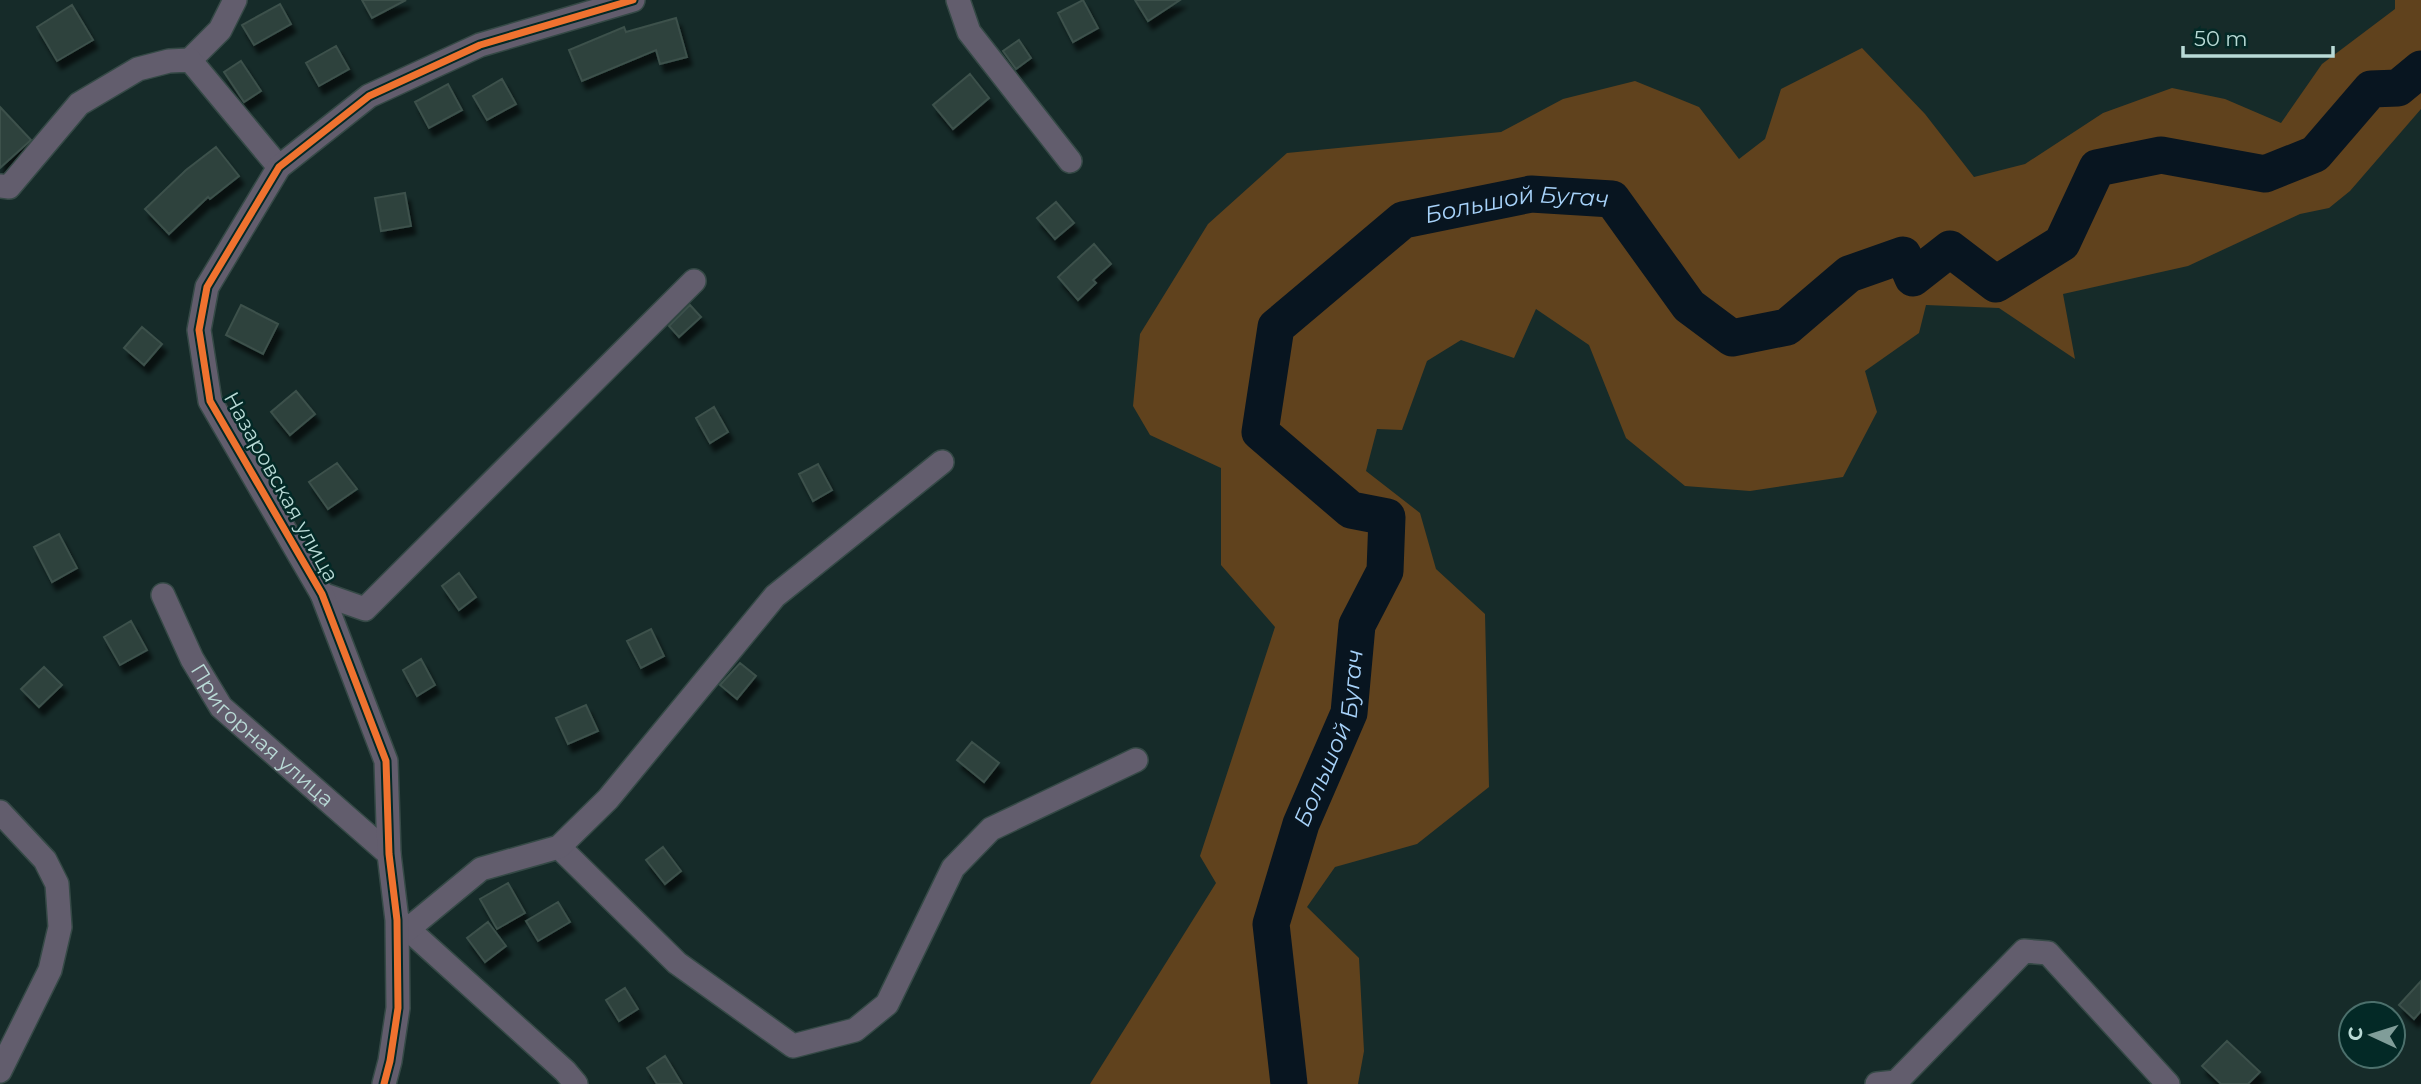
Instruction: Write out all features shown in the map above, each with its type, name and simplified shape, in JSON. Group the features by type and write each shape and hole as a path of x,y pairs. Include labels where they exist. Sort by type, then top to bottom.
{"street":[{"path":"0,186 9,187 79,104 138,69 169,61 190,60 220,30 235,0"},
{"path":"190,60 279,167 369,96 480,45 633,0"},
{"path":"958,0 969,32 1070,161"},
{"name":"Назаровская улица","path":"279,167 207,287 199,330 210,401 321,594 386,761 389,854 402,925 398,1007 384,1084"},
{"path":"321,594 365,609 694,281"},
{"path":"576,1084 565,1071 402,925 481,869 559,847 608,799 775,596 942,463"},
{"name":"Пригорная улица","path":"163,595 192,659 221,707 389,854"},
{"path":"559,847 677,963 793,1046 855,1030 887,1003 953,868 991,830 1136,760"},
{"path":"0,811 45,860 57,884 60,927 50,970 0,1071"},
{"path":"1877,1084 1896,1082 2024,951 2048,953 2168,1084"}],"shaded area":[{"path":"2395,0 2421,0 2421,109 2350,191 2329,208 2300,214 2188,266 2063,294 2075,359 1999,308 1926,305 1919,333 1865,371 1877,412 1843,477 1750,491 1685,486 1626,438 1589,345 1536,309 1514,358 1461,340 1427,361 1402,430 1377,429 1366,471 1420,513 1436,569 1485,614 1489,787 1417,844 1335,867 1307,907 1359,958 1364,1051 1358,1084 1090,1084 1216,883 1200,856 1275,627 1221,565 1221,468 1150,435 1133,406 1140,334 1208,224 1287,153 1501,132 1563,99 1635,81 1699,107 1739,159 1765,139 1781,89 1862,48 1925,114 1974,177 2025,164 2103,113 2172,88 2225,99 2281,123 2322,64 2395,9"}],"building":[{"path":"362,0 406,0 372,18"},
{"path":"1083,0 1098,28 1073,42 1058,13"},
{"path":"1135,0 1180,0 1148,21"},
{"path":"280,4 291,24 254,45 242,25"},
{"path":"72,5 93,40 57,61 37,27"},
{"path":"676,18 687,57 660,64 656,50 582,81 569,50 624,27 626,32"},
{"path":"1019,40 1031,58 1016,69 1003,51"},
{"path":"336,46 349,69 319,86 306,63"},
{"path":"241,61 261,91 244,102 224,72"},
{"path":"970,74 989,98 953,129 933,105"},
{"path":"502,79 516,104 487,120 473,96"},
{"path":"448,84 462,110 429,128 415,102"},
{"path":"0,107 31,140 0,168"},
{"path":"216,147 239,176 210,199 208,197 169,234 145,209 186,170"},
{"path":"405,193 411,226 381,231 375,198"},
{"path":"1056,202 1074,223 1055,239 1037,218"},
{"path":"1094,244 1111,264 1093,280 1096,283 1078,300 1058,277"},
{"path":"241,305 278,324 263,354 226,335"},
{"path":"690,305 701,317 679,337 669,326"},
{"path":"142,327 162,344 144,365 124,348"},
{"path":"296,391 315,414 290,435 271,412"},
{"path":"714,407 728,432 710,443 696,418"},
{"path":"337,463 357,489 328,509 309,482"},
{"path":"818,464 832,490 813,501 799,474"},
{"path":"59,534 77,568 52,582 34,547"},
{"path":"459,573 476,597 459,610 442,586"},
{"path":"131,621 147,650 120,665 104,637"},
{"path":"651,629 664,656 641,668 627,641"},
{"path":"421,659 435,685 417,696 403,670"},
{"path":"740,663 756,676 737,699 720,685"},
{"path":"44,667 62,685 39,707 21,689"},
{"path":"586,705 598,731 568,744 556,718"},
{"path":"972,742 999,763 984,782 957,760"},
{"path":"663,847 681,871 665,884 646,860"},
{"path":"508,883 525,913 497,929 480,899"},
{"path":"558,902 570,922 538,941 526,921"},
{"path":"488,922 506,946 485,962 467,938"},
{"path":"2421,981 2421,1011 2414,1019 2407,1012 2407,1000 2404,1000"},
{"path":"625,988 638,1009 619,1021 606,1000"},
{"path":"2227,1041 2260,1072 2248,1084 2221,1084 2202,1066"},
{"path":"665,1056 682,1084 657,1084 647,1068"}],"waterway":[{"name":"Большой Бугач","path":"1289,1084 1271,924 1301,824 1349,713 1357,625 1385,571 1387,517 1351,510 1260,432 1276,327 1403,220 1531,194 1612,199 1689,306 1732,338 1787,327 1849,274 1903,255 1913,278 1950,249 1996,284 2062,243 2097,168 2161,155 2265,174 2315,154 2371,89 2398,88 2421,69"}],"cycle path":[{"path":"384,1084 398,1008 397,920 389,854 386,761 322,594 210,401 199,330 207,287 279,167 369,96 480,45 633,0"}]}
